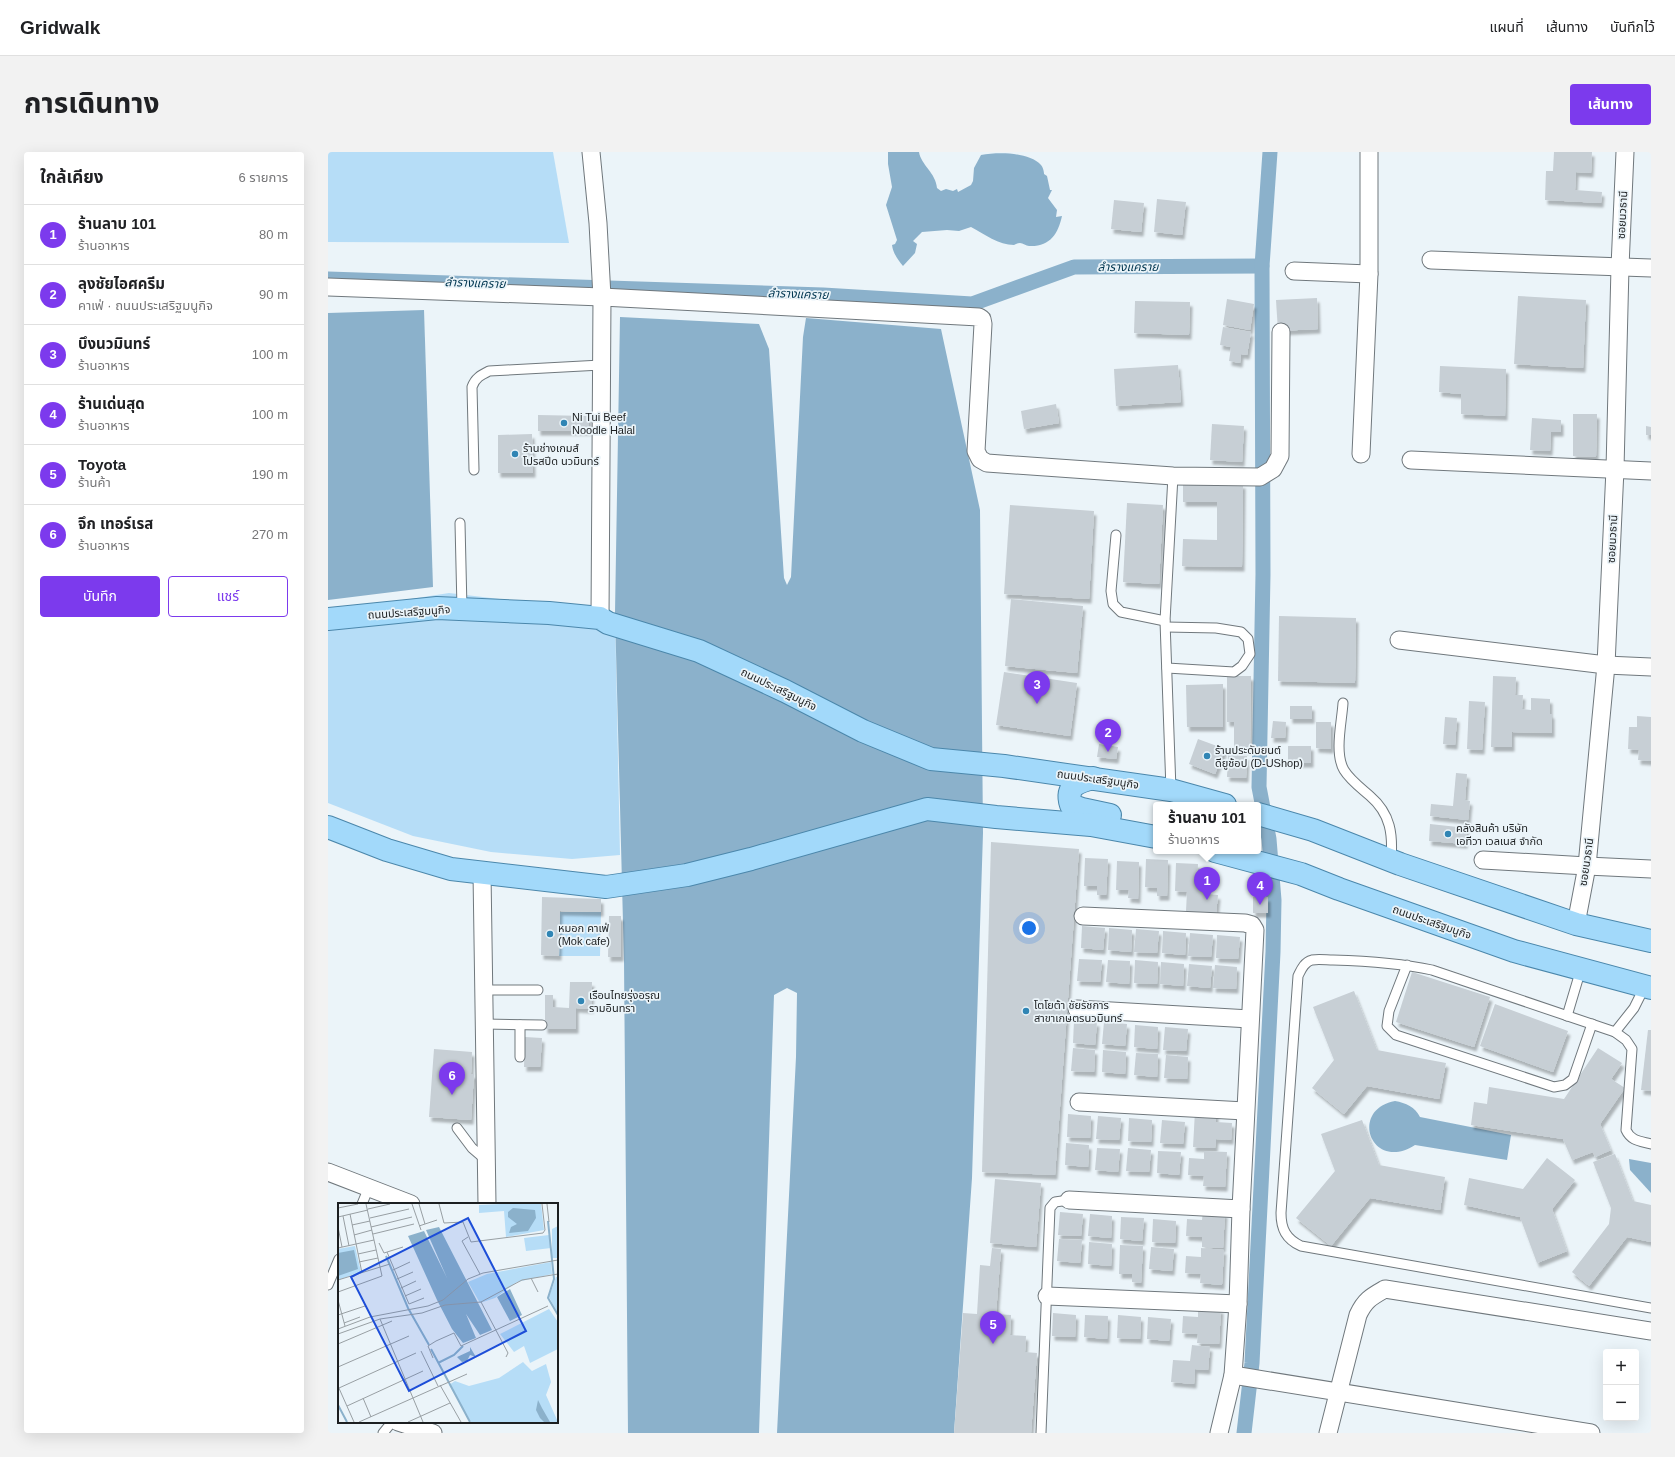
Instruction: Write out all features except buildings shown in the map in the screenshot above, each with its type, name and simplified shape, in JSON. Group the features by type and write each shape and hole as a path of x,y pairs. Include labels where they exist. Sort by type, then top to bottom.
{"main road":[{"name":"ถนนประเสริฐมนูกิจ","path":"328,619 437,608 549,613 604,621 698,651 785,691 863,731 931,759 1004,766 1093,778 1171,790 1214,802"},
{"path":"1093,778 1079,782 1070,789 1069,798 1071,805 1082,809 1153,823"},
{"path":"328,827 387,850 451,869 606,887 687,875 751,859 927,809 996,817 1091,824 1153,836"},
{"path":"1261,816 1313,830 1391,860 1576,924 1651,941"},
{"name":"ถนนประเสริฐมนูกิจ","path":"1230,854 1270,862 1339,889 1514,951 1648,987"}],"street":[{"path":"591,152 598,223 601,289 604,621"},
{"path":"1361,454 1369,274 1369,152"},
{"name":"ซอยนวธานี","path":"1576,924 1587,866 1606,665 1615,469 1620,267 1625,152"},
{"path":"1432,260 1651,268"},
{"path":"1294,271 1369,274"},
{"path":"328,287 601,289 979,317 982,319 983,324 976,451 980,459 987,463 1173,476 1263,475 1273,469 1280,456 1280,332"},
{"path":"1411,460 1651,471"},
{"path":"1399,640 1606,665 1651,667"},
{"path":"1483,860 1651,868"},
{"path":"482,873 488,1203"},
{"path":"1083,916 1252,925 1255,930 1256,937 1245,1111 1238,1304 1245,1376 1219,1433"},
{"path":"1077,1009 1250,1019"},
{"path":"1079,1102 1245,1111"},
{"path":"328,1172 409,1203"},
{"path":"1069,1200 1241,1209"},
{"path":"1328,1433 1358,1315 1364,1303 1371,1296 1385,1289 1651,1331"},
{"path":"1047,1296 1238,1304"},
{"path":"1245,1376 1339,1391 1533,1428 1591,1433"},
{"path":"401,1423 433,1433"}],"lane":[{"path":"474,470 472,387 473,382 479,376 489,371 601,365"},
{"path":"1171,790 1166,624 1173,476"},
{"path":"460,523 462,609"},
{"path":"1116,535 1111,591 1112,604 1121,612 1166,624 1216,628 1241,632 1248,639 1250,654 1242,666 1234,672 1167,668"},
{"path":"1343,703 1339,751 1343,769 1354,783 1373,798 1385,814 1392,838 1391,860"},
{"path":"1651,1144 1635,1140 1629,1136 1626,1130 1632,1048 1626,1040 1615,1032 1432,970 1407,964 1343,960 1311,960 1300,971 1298,976 1281,1213 1281,1223 1285,1234 1292,1241 1301,1246 1651,1308"},
{"path":"1407,964 1389,1011 1387,1026 1396,1035 1554,1088 1565,1086 1573,1079 1592,1024"},
{"path":"1567,1016 1582,969"},
{"path":"1615,1032 1648,987"},
{"path":"484,990 538,990"},
{"path":"485,1024 542,1025"},
{"path":"520,1025 520,1057"},
{"path":"457,1128 472,1148 487,1161"},
{"path":"362,1203 369,1187"},
{"path":"1041,1433 1050,1208 1055,1202 1069,1200"},
{"path":"328,1285 338,1261"},
{"path":"383,1433 391,1423"}],"shaded area":[{"path":"328,152 553,152 569,243 328,242"},
{"path":"888,152 919,152 920,157 934,178 937,188 941,191 946,189 953,191 957,189 958,192 971,185 973,181 974,168 981,155 1005,153 1021,155 1036,161 1043,168 1044,174 1047,176 1050,190 1052,190 1048,198 1057,210 1056,217 1062,216 1058,228 1048,242 1036,246 1029,246 1020,243 1008,245 992,239 971,227 959,231 947,230 922,232 913,241 917,244 915,253 903,266 896,256 892,245 895,244 897,240 886,205 892,187 888,164"},
{"path":"424,310 433,587 328,600 328,313"},
{"path":"620,317 759,324 769,349 784,578 787,585 791,577 803,337 806,318 941,329 980,510 983,833 972,1178 954,1433 777,1433 796,1057 797,993 787,988 774,995 759,1433 628,1433 624,961 615,613"},
{"path":"449,593 615,613 620,855 572,859 491,852 413,836 328,803 328,612"},
{"path":"560,912 601,912 600,956 559,956"},
{"path":"1395,1101 1410,1106 1420,1117 1511,1135 1507,1160 1415,1145 1400,1152 1387,1151 1377,1146 1371,1137 1369,1126 1372,1116 1381,1107"},
{"path":"1629,1159 1651,1163 1651,1193 1630,1170"}],"waterway":[{"path":"1244,1433 1252,1363 1273,952 1274,900 1269,839 1259,787 1263,574 1262,266 1270,152"},
{"name":"ลำรางแคราย","path":"328,279 823,295 972,304 1074,267 1262,266"}],"place":[{"name":"Ni Tui Beef Noodle Halal","path":"564,423"},
{"name":"ร้านช่างเกมส์ โปรสปีด นวมินทร์","path":"515,454"},
{"name":"บึงนวมินทร์","path":"1037,704"},
{"name":"ลุงชัยไอศครีม","path":"1108,752"},
{"name":"ร้านประดับยนต์ ดียูช้อป (D-UShop)","path":"1207,756"},
{"name":"คลังสินค้า บริษัท เอทีวา เวลเนส จำกัด","path":"1448,834"},
{"name":"ร้านลาบ 101","path":"1207,900"},
{"name":"ร้านเด่นสุด","path":"1260,905"},
{"name":"หมอก คาเฟ่ (Mok cafe)","path":"550,934"},
{"name":"เรือนไทยรุ่งอรุณ รามอินทรา","path":"581,1001"},
{"name":"โตโยต้า ชัยรัชการ สาขาเกษตรนวมินทร์","path":"1026,1011"},
{"name":"จึก เทอร์เรส","path":"452,1095"},
{"name":"Toyota","path":"993,1344"}]}
